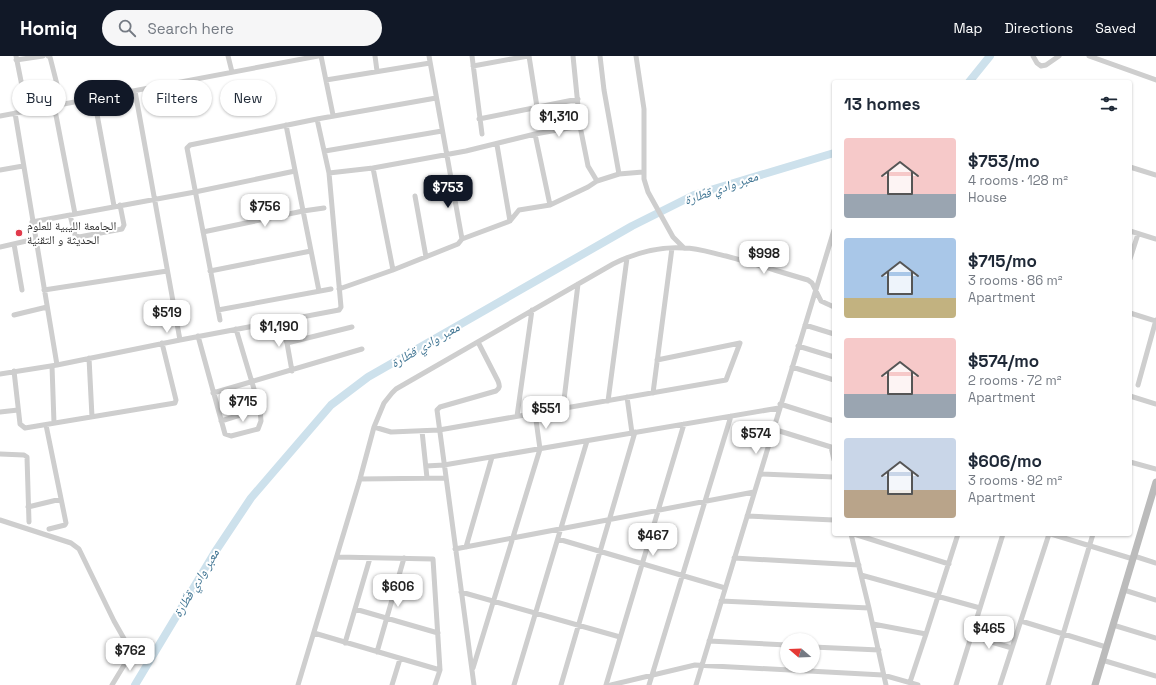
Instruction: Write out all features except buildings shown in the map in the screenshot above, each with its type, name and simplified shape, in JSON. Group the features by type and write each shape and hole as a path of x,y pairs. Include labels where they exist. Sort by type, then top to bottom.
{"street":[{"path":"21,80 16,58 43,56"},
{"path":"48,56 50,57 56,80"},
{"path":"228,56 232,72"},
{"path":"180,340 134,91 319,56 326,80 333,115"},
{"path":"375,56 377,71"},
{"path":"429,56 462,239"},
{"path":"472,56 482,134"},
{"path":"473,66 529,56 537,107"},
{"path":"573,56 580,126 588,166 597,181"},
{"path":"600,56 604,90 619,174"},
{"path":"636,56 644,109 643,172 645,185 673,237 684,248"},
{"path":"1033,56 1037,63 1041,66 1046,65 1059,56"},
{"path":"1089,56 1156,80"},
{"path":"326,80 430,63"},
{"path":"220,320 187,148 190,144 333,115 436,98"},
{"path":"479,119 578,99"},
{"path":"0,116 12,114"},
{"path":"15,116 47,307 54,366 54,424"},
{"path":"56,116 76,235 79,236 122,229 124,225 117,206 98,116"},
{"path":"0,374 54,366 162,343 339,310 341,307 340,289 329,174 317,119"},
{"path":"286,125 319,291"},
{"path":"329,174 446,155 497,145 535,134 580,126"},
{"path":"325,151 442,131"},
{"path":"535,134 550,205"},
{"path":"497,145 510,221"},
{"path":"0,170 23,166"},
{"path":"373,168 393,270"},
{"path":"1132,168 1156,175"},
{"path":"32,222 195,192 296,171"},
{"path":"340,289 458,244 462,239 510,221 519,210 550,205 588,187 597,181 619,174 643,172"},
{"path":"415,196 426,257"},
{"path":"203,232 324,208"},
{"path":"1132,232 1156,239"},
{"path":"1132,253 1138,234"},
{"path":"666,248 673,237"},
{"path":"696,685 832,237"},
{"path":"0,247 35,239"},
{"path":"14,244 22,290"},
{"path":"298,685 337,558 374,427 384,403 396,389 578,284 626,258 650,251 666,248 684,248 703,251 741,260 808,280 812,282 821,301 832,306"},
{"path":"653,393 672,248"},
{"path":"210,271 311,251"},
{"path":"608,401 626,258"},
{"path":"44,290 167,271"},
{"path":"563,408 578,284"},
{"path":"218,310 331,289"},
{"path":"14,315 47,307"},
{"path":"517,416 532,310"},
{"path":"1132,314 1156,320 1138,385"},
{"path":"279,322 287,343 292,370"},
{"path":"805,325 832,333"},
{"path":"287,343 352,327"},
{"path":"198,336 225,434 231,436 258,429 261,421 260,409 236,330"},
{"path":"474,685 437,410 440,407 496,391 498,389 500,385 478,342"},
{"path":"14,371 20,424 25,428 175,403 176,400 162,343"},
{"path":"374,427 391,432 440,430 726,380 740,343 657,360"},
{"path":"798,346 832,356"},
{"path":"213,393 362,349"},
{"path":"90,358 92,417"},
{"path":"792,367 832,379"},
{"path":"561,685 634,433 627,397"},
{"path":"1132,397 1156,404"},
{"path":"426,466 444,465 540,449 731,416 780,406 832,420"},
{"path":"221,420 260,409"},
{"path":"0,412 18,410"},
{"path":"472,671 540,449 535,413"},
{"path":"649,685 731,416"},
{"path":"606,685 684,424"},
{"path":"46,425 66,523 65,525 49,528"},
{"path":"773,429 832,447"},
{"path":"422,431 427,478"},
{"path":"514,685 587,441"},
{"path":"0,454 24,455 27,458 29,522"},
{"path":"466,547 492,457"},
{"path":"1132,463 1156,469"},
{"path":"760,474 832,477"},
{"path":"360,479 446,478"},
{"path":"1095,685 1156,482"},
{"path":"456,549 754,492"},
{"path":"28,507 61,499"},
{"path":"747,516 832,520"},
{"path":"0,520 71,543 79,549 114,621 131,651 112,685"},
{"path":"853,536 886,685"},
{"path":"859,536 948,564"},
{"path":"910,682 957,536"},
{"path":"956,685 1002,536"},
{"path":"1000,685 1049,536"},
{"path":"1057,536 1133,558 1156,563"},
{"path":"1048,685 1092,536"},
{"path":"558,539 725,588"},
{"path":"337,558 433,559 440,670 435,685"},
{"path":"345,643 370,558"},
{"path":"377,652 404,558"},
{"path":"734,558 859,565"},
{"path":"861,575 980,608"},
{"path":"1124,590 1156,600"},
{"path":"461,592 620,638"},
{"path":"721,601 869,608"},
{"path":"355,609 438,633"},
{"path":"1021,621 1106,647"},
{"path":"873,624 926,634"},
{"path":"1113,625 1156,638"},
{"path":"314,633 440,670"},
{"path":"971,636 1012,648"},
{"path":"709,641 780,645"},
{"path":"820,647 879,650"},
{"path":"392,685 400,658"},
{"path":"1102,660 1156,676"},
{"path":"611,685 695,665 883,675 918,685"}],"waterway":[{"name":"معبر وادي قطّارة","path":"971,80 990,56"},
{"name":"معبر وادي قطّارة","path":"135,685 215,552 251,498 331,405 368,377 632,226 694,195 832,154"}],"place":[{"name":"الجامعة الليبية للعلوم الحديثة و التقنية","path":"19,233"}]}
